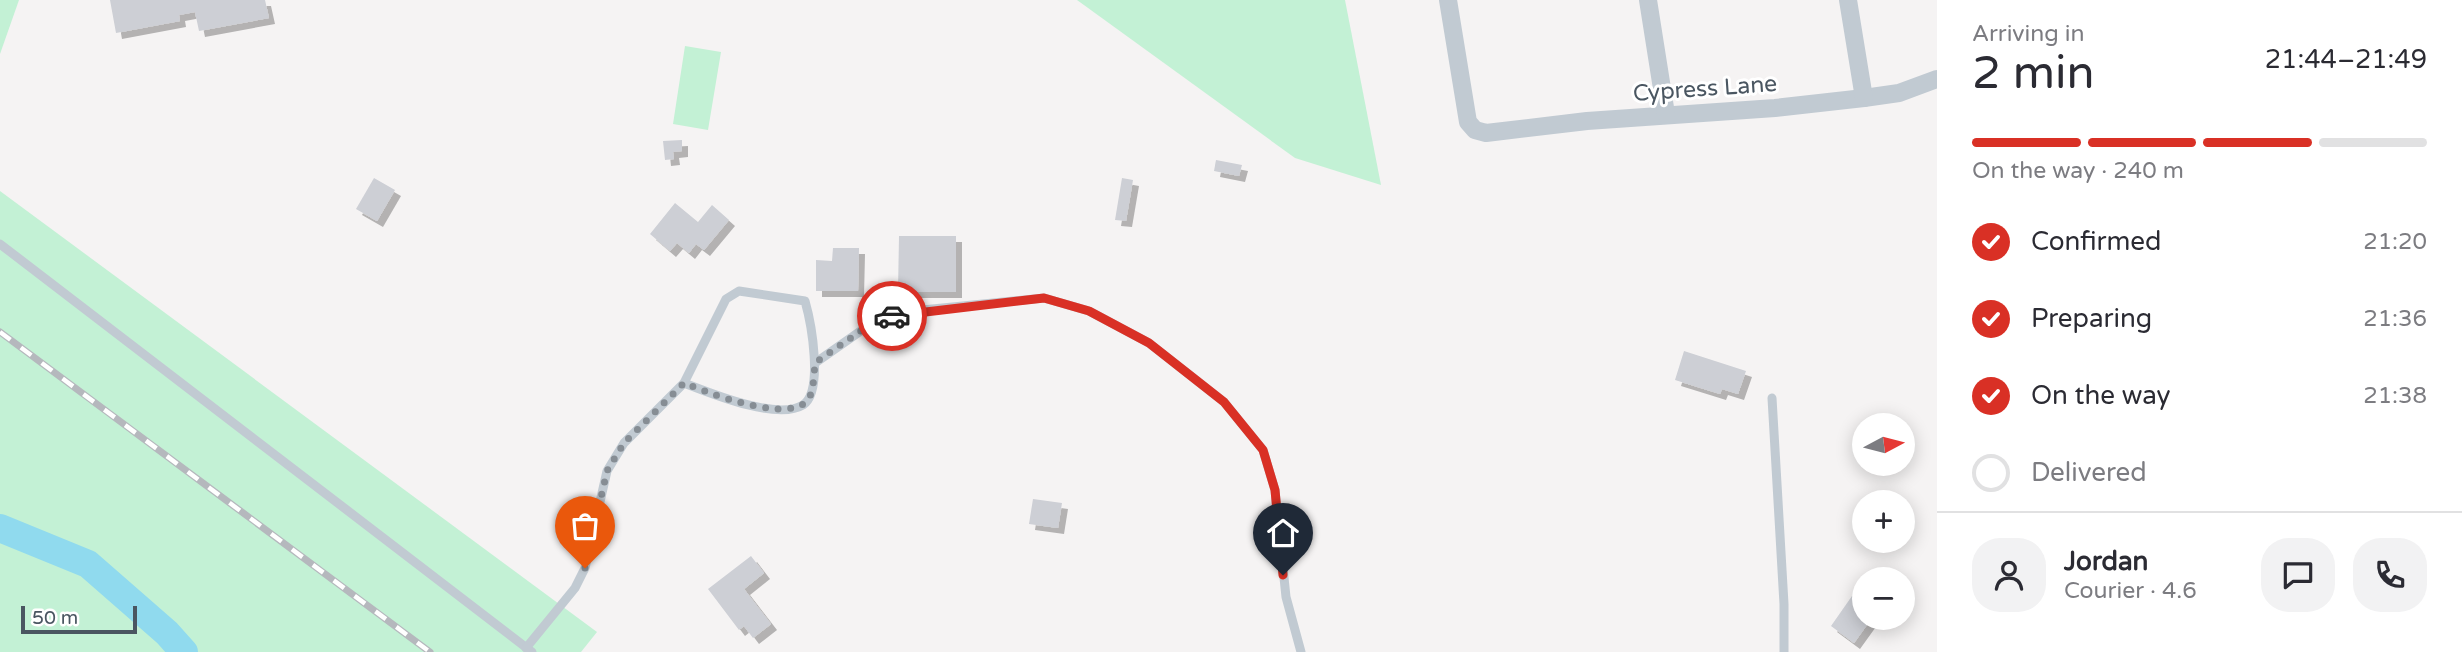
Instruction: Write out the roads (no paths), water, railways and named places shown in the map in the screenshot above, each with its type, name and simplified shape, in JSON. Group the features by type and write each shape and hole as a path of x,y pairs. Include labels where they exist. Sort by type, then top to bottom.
{"street":[{"name":"Cypress Lane","path":"1447,0 1463,105 1468,122 1475,130 1497,133 1666,114 1774,108 1899,93 1937,79"},
{"path":"1648,0 1666,114"},
{"path":"1848,0 1864,98"}],"lane":[{"path":"0,244 529,650 575,588 585,568 607,471 624,443 684,383 726,299 739,292 804,301 811,320 815,363 810,396 802,405 779,409 728,400 684,383"},
{"path":"815,363 872,323 902,312 1044,298 1089,311 1149,343 1224,402 1263,450 1275,490 1286,597 1301,652"},
{"path":"1772,398 1784,604 1784,652"}],"waterway":[{"path":"0,528 88,564 167,633 184,652"}],"railway":[{"path":"0,332 430,652"}]}
